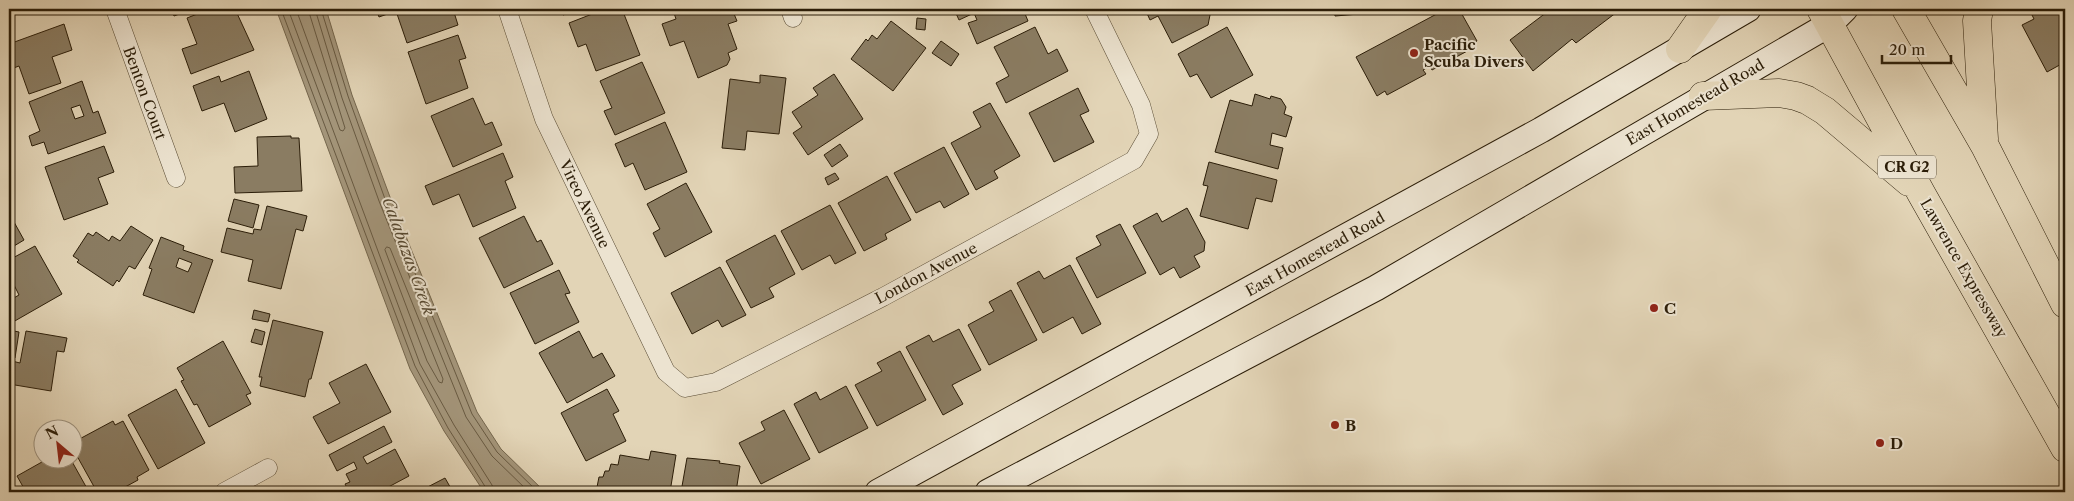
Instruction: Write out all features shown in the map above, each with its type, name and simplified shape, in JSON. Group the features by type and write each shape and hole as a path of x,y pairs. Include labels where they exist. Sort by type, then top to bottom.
{"highway":[{"path":"1680,49 1708,9"},
{"path":"1906,9 1985,146 2065,304"},
{"path":"1979,9 1977,21 1985,146"},
{"name":"Lawrence Expressway","path":"1832,14 1921,192 2065,448"},
{"path":"1703,96 1779,93 1807,100 1825,111 1921,192"}],"main road":[{"name":"East Homestead Road","path":"878,492 1541,130 1748,9"},
{"name":"East Homestead Road","path":"988,492 1376,288 1703,96 1832,14"}],"street":[{"name":"Benton Court","path":"115,9 176,178"},
{"name":"Vireo Avenue","path":"507,9 544,119 666,372 685,388"},
{"name":"London Avenue","path":"685,388 716,382 883,297 1134,160 1149,134 1141,105 1094,9"},
{"path":"224,492 268,468"}],"water":[{"name":"Calabazas Creek","path":"276,9 326,9 352,95 390,197 477,412 501,449 545,492 484,492 444,431 410,369"}],"building":[{"path":"171,9 193,9 174,16"},
{"path":"210,9 235,9 254,50 191,74 182,49 197,44 187,18"},
{"path":"376,9 453,9 458,25 407,43 396,11 379,17"},
{"path":"561,9 582,9 563,15"},
{"path":"605,9 622,9 640,55 596,71 586,44 578,47 569,23"},
{"path":"686,9 732,9 737,21 728,24 737,49 728,53 730,59 727,65 698,78 684,41 670,46 662,24 676,19 674,13"},
{"path":"954,9 1023,9 1028,21 977,44 968,23 977,20 974,13 959,20"},
{"path":"1145,9 1207,9 1210,15 1208,25 1172,43 1158,16 1150,20"},
{"path":"1334,9 1358,9 1359,14 1335,16"},
{"name":"Pacific Scuba Divers","path":"1446,9 1459,9 1477,41 1469,45 1471,49 1432,70 1430,66 1423,70 1426,74 1387,95 1385,91 1377,96 1356,57"},
{"path":"1551,9 1556,9 1560,13 1565,9 1621,9 1576,43 1572,39 1533,71 1510,40"},
{"path":"2029,9 2065,9 2065,62 2047,72 2022,25 2034,19"},
{"path":"917,18 926,19 925,30 916,29"},
{"path":"891,21 926,48 893,91 851,59 866,39 868,41 872,35 877,39"},
{"path":"64,24 72,50 52,57 61,83 29,94 19,66 11,69 9,64 9,44"},
{"path":"1035,27 1048,54 1057,49 1068,71 1006,103 996,83 1009,76 994,47"},
{"path":"1227,27 1253,75 1211,98 1197,74 1190,77 1178,54"},
{"path":"458,35 466,58 459,60 468,88 426,104 408,52"},
{"path":"941,41 959,54 951,66 932,53"},
{"path":"642,62 665,113 615,135 604,111 612,108 600,81"},
{"path":"249,71 267,119 235,132 224,103 202,111 193,86 219,76 221,82"},
{"path":"834,74 863,119 808,155 793,133 802,127 792,112 818,95 813,88"},
{"path":"760,75 786,78 779,134 747,131 745,150 722,148 730,79 760,83"},
{"path":"82,81 93,113 98,111 106,133 48,154 44,142 32,146 29,136 40,131 29,102","holes":["80,105 84,116 75,119 71,108"]},
{"path":"1078,88 1089,111 1080,115 1094,142 1054,162 1029,113"},
{"path":"1255,94 1270,99 1271,96 1281,99 1286,107 1284,114 1292,117 1286,137 1272,133 1270,145 1283,148 1278,169 1215,152 1230,100 1252,106"},
{"path":"473,98 485,125 492,122 502,145 453,167 431,116"},
{"path":"990,103 1020,156 994,171 998,178 976,190 951,143 981,127 973,112"},
{"path":"665,122 687,172 645,190 633,163 625,167 615,144"},
{"path":"291,136 291,138 299,138 302,191 235,193 234,167 258,166 257,137"},
{"path":"840,144 848,156 832,167 824,155"},
{"path":"104,146 114,172 98,178 108,204 64,220 45,167"},
{"path":"944,147 969,194 944,208 940,201 916,213 894,173"},
{"path":"503,153 513,177 505,181 516,208 473,227 459,194 433,205 425,186"},
{"path":"1209,162 1277,180 1272,202 1256,198 1248,229 1200,216 1208,186 1203,185"},
{"path":"835,173 839,179 828,185 825,178"},
{"path":"887,176 911,220 885,234 887,239 864,251 838,203"},
{"path":"686,183 712,232 665,257 653,233 660,229 647,204"},
{"path":"234,199 259,205 253,228 228,221"},
{"path":"830,205 856,253 835,264 830,255 802,270 781,231"},
{"path":"267,206 307,216 303,231 296,229 281,289 248,281 253,260 221,252 227,228 253,234 254,229 261,230"},
{"path":"1187,208 1205,242 1204,251 1194,256 1200,267 1180,278 1174,267 1160,275 1133,226 1157,213 1162,222"},
{"path":"9,213 24,240 9,249"},
{"path":"524,216 537,242 541,240 553,264 504,288 479,238"},
{"path":"1120,224 1146,273 1097,298 1076,258 1101,245 1096,236"},
{"path":"131,226 153,240 135,269 129,266 119,282 117,280 113,286 77,262 79,260 73,256 88,233 93,236 96,232 109,241 112,236 120,241"},
{"path":"775,235 795,274 769,288 774,297 751,308 726,261"},
{"path":"161,237 184,246 183,250 213,260 194,313 143,295 152,269 149,268","holes":["179,258 192,263 188,272 176,267"]},
{"path":"35,246 62,294 13,322 9,315 9,293 12,299 19,295 14,285 9,287 9,260"},
{"path":"1070,265 1101,324 1082,334 1073,317 1043,333 1017,283 1039,271 1044,279"},
{"path":"720,267 746,315 722,327 718,320 692,334 671,293"},
{"path":"559,270 570,293 565,294 579,322 535,344 510,293"},
{"path":"1011,290 1037,340 989,365 968,325 994,311 989,302"},
{"path":"254,310 270,314 268,322 252,319"},
{"path":"273,320 323,332 305,397 260,386 262,377 259,377"},
{"path":"255,329 265,332 262,345 251,342"},
{"path":"959,329 981,370 952,385 963,404 943,415 906,347 929,335 933,342"},
{"path":"9,330 19,332 15,358 9,357"},
{"path":"26,331 67,338 64,352 57,351 51,391 9,384 9,368 11,369 12,361 20,363"},
{"path":"579,331 593,358 602,353 615,376 567,403 539,353"},
{"path":"223,341 251,393 246,395 251,404 209,427 197,404 194,405 181,381 184,380 177,368"},
{"path":"900,351 926,400 877,426 855,385 882,371 877,363"},
{"path":"366,364 391,412 328,444 313,417 340,403 329,383"},
{"path":"846,386 868,428 819,453 794,404 816,392 820,400"},
{"path":"176,389 205,443 158,469 128,415"},
{"path":"607,389 619,411 613,414 626,441 586,461 561,413"},
{"path":"784,410 810,459 761,484 739,443 765,430 761,422"},
{"path":"113,421 115,425 123,421 149,470 137,477 138,480 116,492 97,492 82,465 82,438"},
{"path":"384,426 392,442 363,457 367,464 395,449 409,476 379,492 349,492 345,484 350,482 346,474 357,469 354,462 337,471 329,455"},
{"path":"651,451 676,455 670,492 596,492 599,477 603,477 605,471 609,471 611,464 618,465 620,455 649,460"},
{"path":"687,458 720,461 719,463 740,466 736,492 681,492"},
{"path":"32,468 76,468 89,492 26,492 17,476"},
{"path":"445,478 453,492 418,492"}],"place":[{"name":"Pacific Scuba Divers","path":"1414,53"},
{"name":"C","path":"1654,308"},
{"name":"B","path":"1335,425"},
{"name":"D","path":"1880,443"}]}
